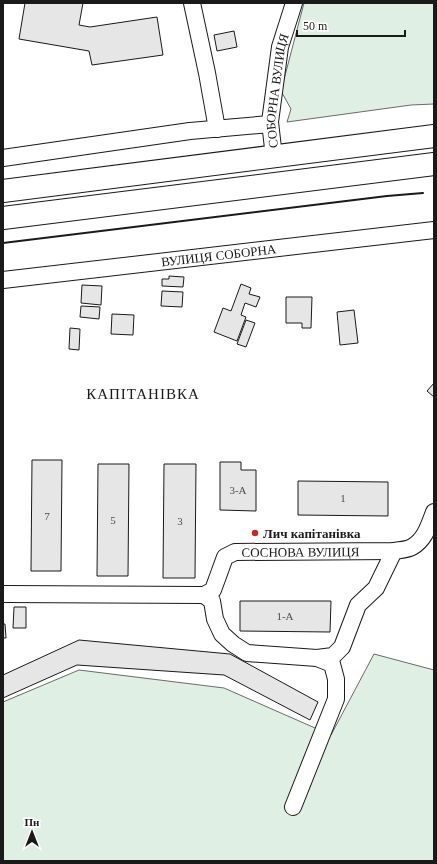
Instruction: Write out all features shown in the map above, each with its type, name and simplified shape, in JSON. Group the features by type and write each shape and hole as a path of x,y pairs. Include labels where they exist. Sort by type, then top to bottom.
{"highway":[{"path":"3,191 434,136"},
{"path":"3,218 434,164"}],"street":[{"path":"192,3 217,129"},
{"name":"СОБОРНА ВУЛИЦЯ","path":"274,156 270,124 280,47 294,3"},
{"path":"3,158 190,131 270,124"},
{"name":"ВУЛИЦЯ СОБОРНА","path":"3,280 434,230"},
{"name":"СОСНОВА ВУЛИЦЯ","path":"204,596 213,590 225,557 235,552 394,551 412,548 421,540 426,532 434,512"},
{"path":"3,594 204,596 212,601 214,619 222,634 233,644 247,653 317,658 332,656 342,647 358,605 376,588 394,551"},
{"path":"293,807 336,699 336,679 332,664 317,658"}],"green space":[{"path":"304,3 434,3 434,104 411,105 287,122 291,109 281,91"},
{"path":"374,654 434,670 434,861 3,861 3,702 79,670 224,688 331,735"}],"building":[{"path":"25,3 83,3 79,25 90,27 157,17 163,55 92,65 89,51 19,39"},
{"path":"234,31 237,47 217,51 214,35"},
{"path":"169,276 184,277 183,287 162,286 162,279 169,279"},
{"path":"241,284 251,288 249,294 260,297 256,307 245,303 241,315 246,317 237,341 214,332 223,308 231,311"},
{"path":"82,285 102,286 101,305 81,303"},
{"path":"162,291 183,292 182,307 161,306"},
{"path":"286,297 312,297 311,328 302,328 302,323 286,323"},
{"path":"81,306 100,307 99,319 80,317"},
{"path":"354,310 358,343 340,345 337,312"},
{"path":"112,314 134,315 133,335 111,334"},
{"path":"246,320 255,323 246,347 237,344"},
{"path":"70,328 80,329 79,350 69,349"},
{"path":"434,383 434,397 427,391"},
{"path":"32,460 62,460 61,571 31,571"},
{"path":"220,462 241,462 241,470 256,470 256,511 220,510"},
{"path":"98,464 129,464 128,576 97,576"},
{"path":"164,464 196,464 195,578 163,578"},
{"path":"298,481 388,482 388,516 298,515"},
{"path":"240,601 331,601 330,632 240,631"},
{"path":"14,607 26,607 26,628 13,628"},
{"path":"3,624 5,624 6,638 3,638"},
{"path":"79,640 230,654 318,702 310,720 224,675 77,665 3,698 3,675"}],"wall":[{"path":"3,243 387,196 423,193"}],"place":[{"name":"Лич капітанівка","path":"255,533"}],"district":[{"name":"КАПІТАНІВКА","path":"143,394"}]}
